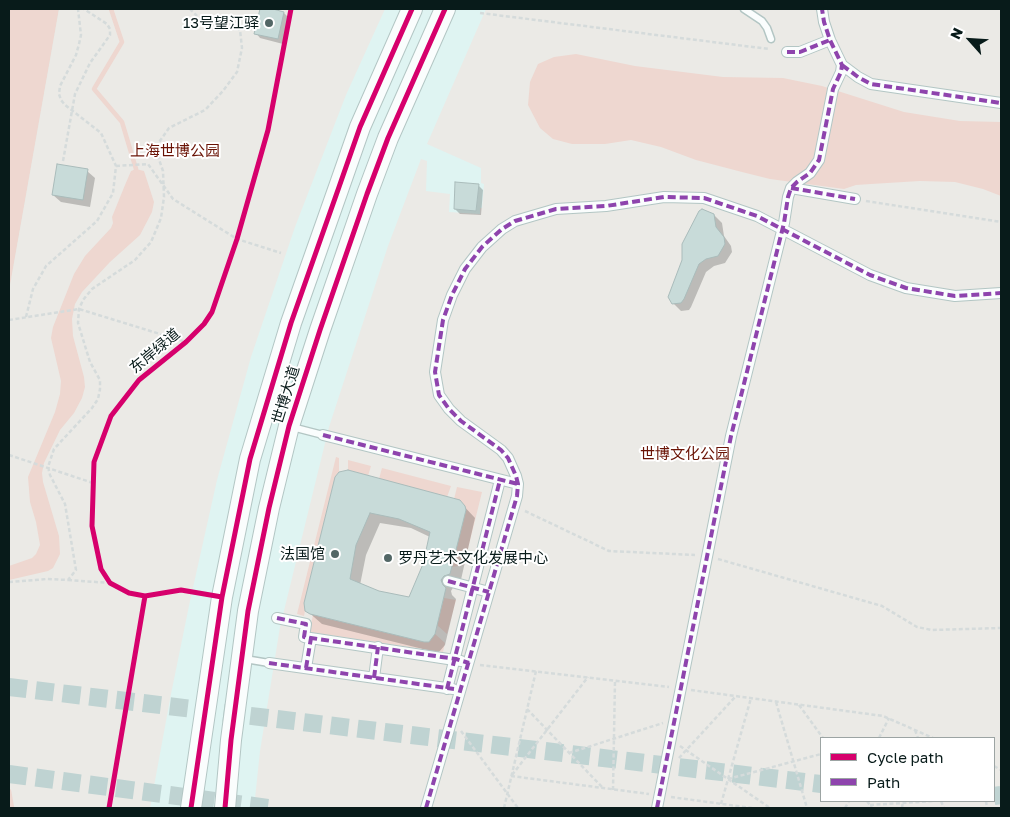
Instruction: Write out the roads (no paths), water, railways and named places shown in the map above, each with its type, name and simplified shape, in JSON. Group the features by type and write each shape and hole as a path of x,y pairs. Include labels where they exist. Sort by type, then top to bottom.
{"main road":[{"name":"世博大道","path":"191,808 222,598 250,459 291,323 360,127 412,9"},
{"name":"世博大道","path":"225,808 248,611 269,508 290,426 326,311 370,186 388,138 445,9"}],"street":[{"path":"822,9 830,40 842,65 871,84 1001,104"},
{"path":"788,52 806,50 830,40"},
{"path":"657,808 731,436 791,188 810,172 820,160 833,89 841,72 842,65"},
{"path":"791,188 855,199"},
{"path":"426,808 490,592 514,506 518,484 514,469 504,454 448,409 439,394 435,372 443,320 452,295 466,269 482,247 502,229 528,216 556,209 606,206 664,197 704,198 757,216 870,275 906,288 955,296 1001,293"},
{"path":"322,435 518,484"},
{"path":"448,689 500,480"},
{"path":"448,581 490,592"},
{"path":"277,618 306,624 304,637 456,659 469,663"},
{"path":"306,668 311,638"},
{"path":"374,678 378,647"},
{"path":"269,662 461,690"}],"lane":[{"path":"744,9 762,21 771,39"},
{"path":"290,426 322,435"},
{"path":"242,659 269,662"}],"waterway":[{"path":"111,9 122,42 94,89 122,122 136,169 136,175"},
{"path":"9,791 12,808"}],"tunnel":[{"path":"9,687 820,784"},
{"path":"9,774 269,808"},
{"path":"995,796 1001,795"}],"place":[{"name":"13号望江驿","path":"269,23"},
{"name":"法国馆","path":"335,554"},
{"name":"罗丹艺术文化发展中心","path":"388,558"}],"park label":[{"name":"上海世博公园","path":"175,151"},
{"name":"世博文化公园","path":"685,454"}]}
